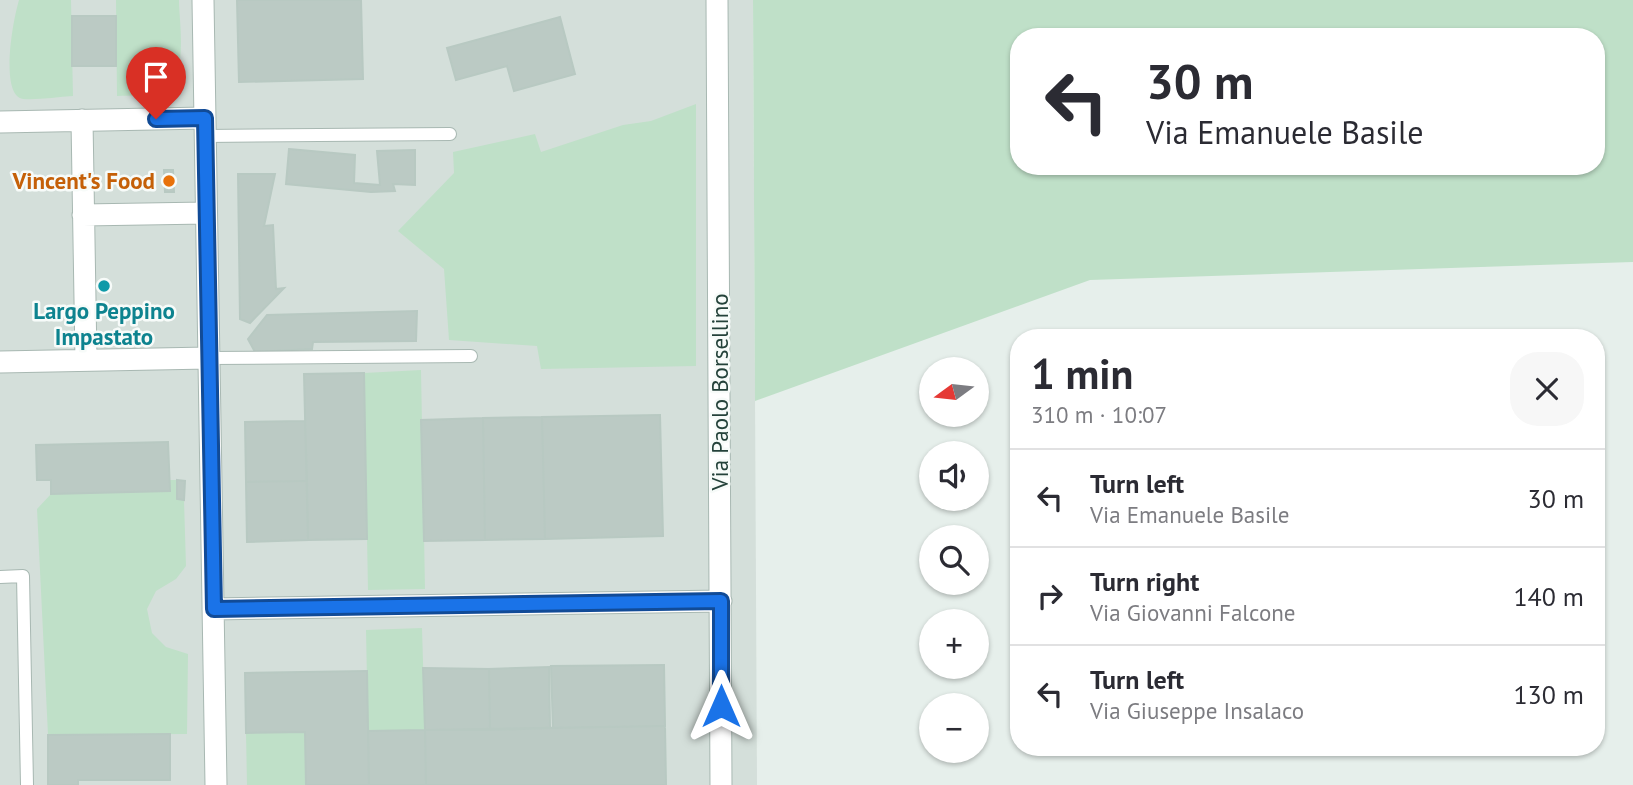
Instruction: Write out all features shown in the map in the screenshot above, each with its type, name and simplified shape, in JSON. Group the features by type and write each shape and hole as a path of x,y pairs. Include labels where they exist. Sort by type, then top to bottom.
{"street":[{"path":"203,0 216,785"},
{"name":"Via Paolo Borsellino","path":"717,0 721,785"},
{"path":"0,122 82,120 205,127"},
{"path":"82,120 86,360"},
{"path":"83,215 206,214"},
{"path":"0,362 208,358"},
{"path":"214,609 721,601"}],"lane":[{"path":"205,127 450,134"},
{"path":"208,358 471,356"},
{"path":"0,577 23,576 27,785"}],"shaded area":[{"path":"0,0 753,0 757,785 0,785"}],"green space":[{"path":"19,0 71,0 73,96 23,99 16,95 12,85 10,57"},
{"path":"116,0 179,0 179,64 176,76 169,86 160,92 117,96"},
{"path":"753,0 1633,0 1633,262 1090,280 755,401"},
{"path":"696,104 696,366 541,369 537,346 449,340 444,269 398,231 454,173 453,152 535,134 541,152 623,125 651,121"},
{"path":"421,370 425,589 368,590 364,373"},
{"path":"169,480 177,480 177,499 184,500 186,566 176,579 156,591 147,609 152,633 166,647 188,654 187,734 48,735 37,509 51,494 169,491"},
{"path":"422,628 425,730 368,731 366,630"},
{"path":"305,732 306,785 247,785 246,733"}],"building":[{"path":"237,0 361,0 363,79 239,82"},
{"path":"72,16 116,16 116,66 72,66"},
{"path":"560,17 575,74 514,91 507,66 456,80 447,48"},
{"path":"289,149 355,155 354,183 380,185 377,151 415,150 415,185 393,184 395,191 371,192 286,184"},
{"name":"Vincent's Food","path":"164,170 173,170 174,192 165,192"},
{"path":"238,174 275,174 264,226 273,225 276,289 284,288 250,323 240,319"},
{"path":"417,311 416,341 313,342 312,349 255,352 248,339 267,315"},
{"path":"364,373 367,539 308,540 304,374"},
{"path":"660,415 663,536 545,539 542,417"},
{"path":"542,417 545,539 485,540 483,418"},
{"path":"483,418 485,540 424,541 421,420"},
{"path":"305,421 307,481 246,482 245,422"},
{"path":"168,442 170,491 51,494 51,480 37,480 36,445"},
{"path":"177,480 185,481 184,500 177,499"},
{"path":"307,481 308,540 247,542 246,482"},
{"path":"664,665 665,726 553,728 551,666"},
{"path":"549,667 550,728 490,730 489,669"},
{"path":"423,668 489,669 490,730 425,730"},
{"path":"367,671 369,785 306,785 305,732 246,733 245,673"},
{"path":"665,726 666,785 426,785 425,730"},
{"path":"425,730 426,785 369,785 368,731"},
{"path":"170,734 170,780 78,780 78,785 48,785 48,735"}],"place":[{"name":"Vincent's Food","path":"169,181"},
{"name":"Largo Peppino Impastato","path":"104,286"}],"route":[{"path":"156,119 205,118 214,609 721,601 721,706"}]}
